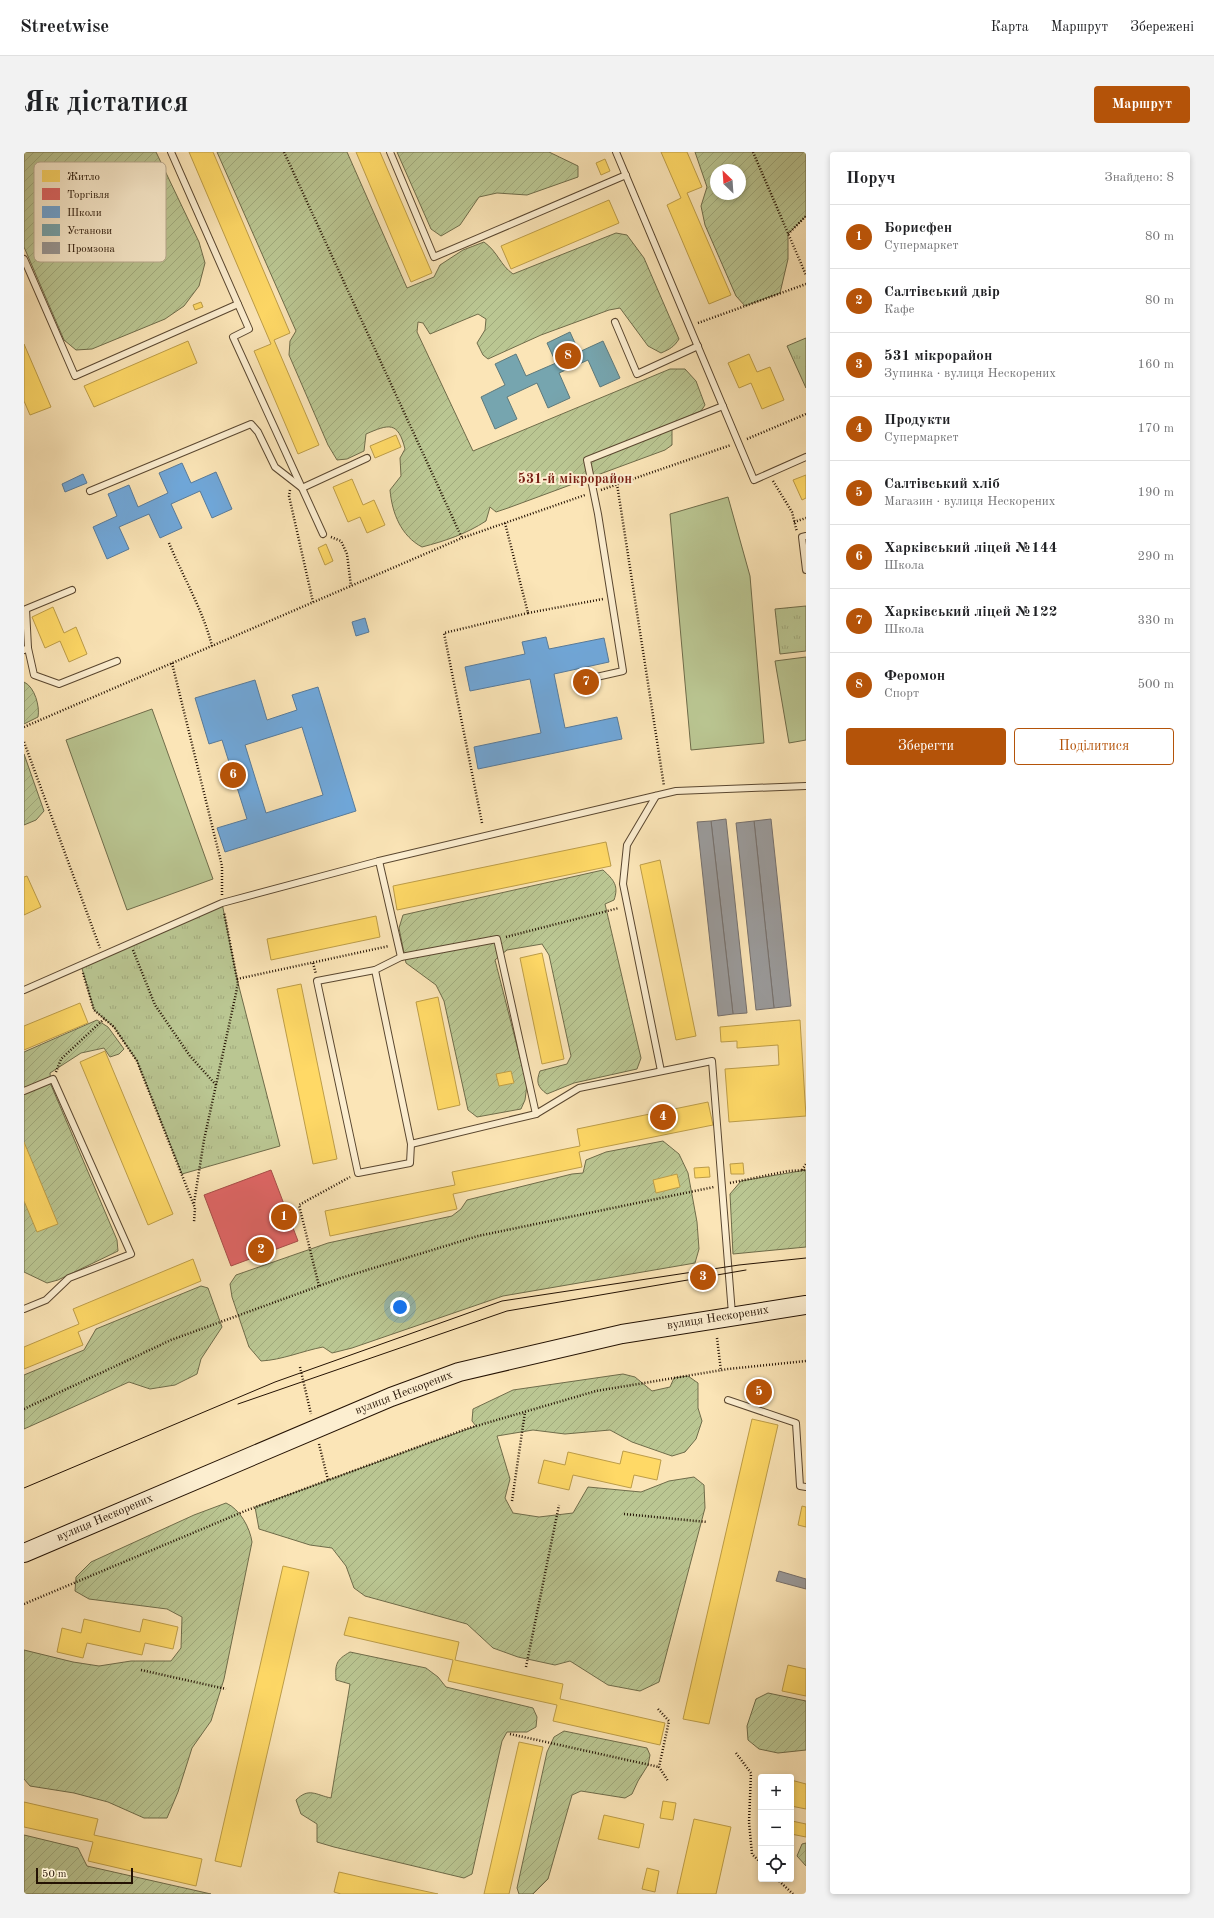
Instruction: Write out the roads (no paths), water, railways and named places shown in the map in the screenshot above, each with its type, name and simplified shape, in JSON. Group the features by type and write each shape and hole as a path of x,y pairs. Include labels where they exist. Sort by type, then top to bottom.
{"main road":[{"name":"вулиця Нескорених","path":"24,1553 391,1397 459,1372 622,1334 806,1305"}],"lane":[{"path":"171,152 249,329 233,337 324,534"},
{"path":"390,152 434,258 626,175"},
{"path":"616,152 754,480 806,457"},
{"path":"24,259 75,376 238,304"},
{"path":"615,322 637,374 698,346"},
{"path":"592,678 623,671 587,460 723,406"},
{"path":"90,491 251,424 258,432 275,467 302,488"},
{"path":"302,488 367,458"},
{"path":"804,537 806,570"},
{"path":"72,590 26,609 26,649 34,675 59,684 117,661"},
{"path":"24,990 222,904 379,861 676,791 806,786"},
{"path":"656,796 627,845 623,884 662,1071"},
{"path":"379,861 401,957"},
{"path":"375,970 411,1144 410,1163 358,1173 317,981 375,970 401,957 497,939 536,1114"},
{"path":"411,1144 536,1114 579,1088 712,1061 732,1316"},
{"path":"24,1091 53,1079 131,1254 69,1278 46,1300 24,1309"},
{"path":"728,1400 796,1423 800,1486 806,1487"}],"tram line":[{"path":"24,1488 275,1382 502,1301 739,1265 806,1258"},
{"path":"238,1404 507,1311 746,1270"}],"place":[{"name":"Феромон","path":"568,356"},
{"name":"Харківський ліцей №122","path":"586,682"},
{"name":"Харківський ліцей №144","path":"233,775"},
{"name":"Продукти","path":"663,1117"},
{"name":"Борисфен","path":"284,1217"},
{"name":"Салтівський двір","path":"261,1250"},
{"name":"531 мікрорайон","path":"703,1277"},
{"name":"Салтівський хліб","path":"759,1392"}],"district":[{"name":"531-й мікрорайон","path":"575,479"}]}
